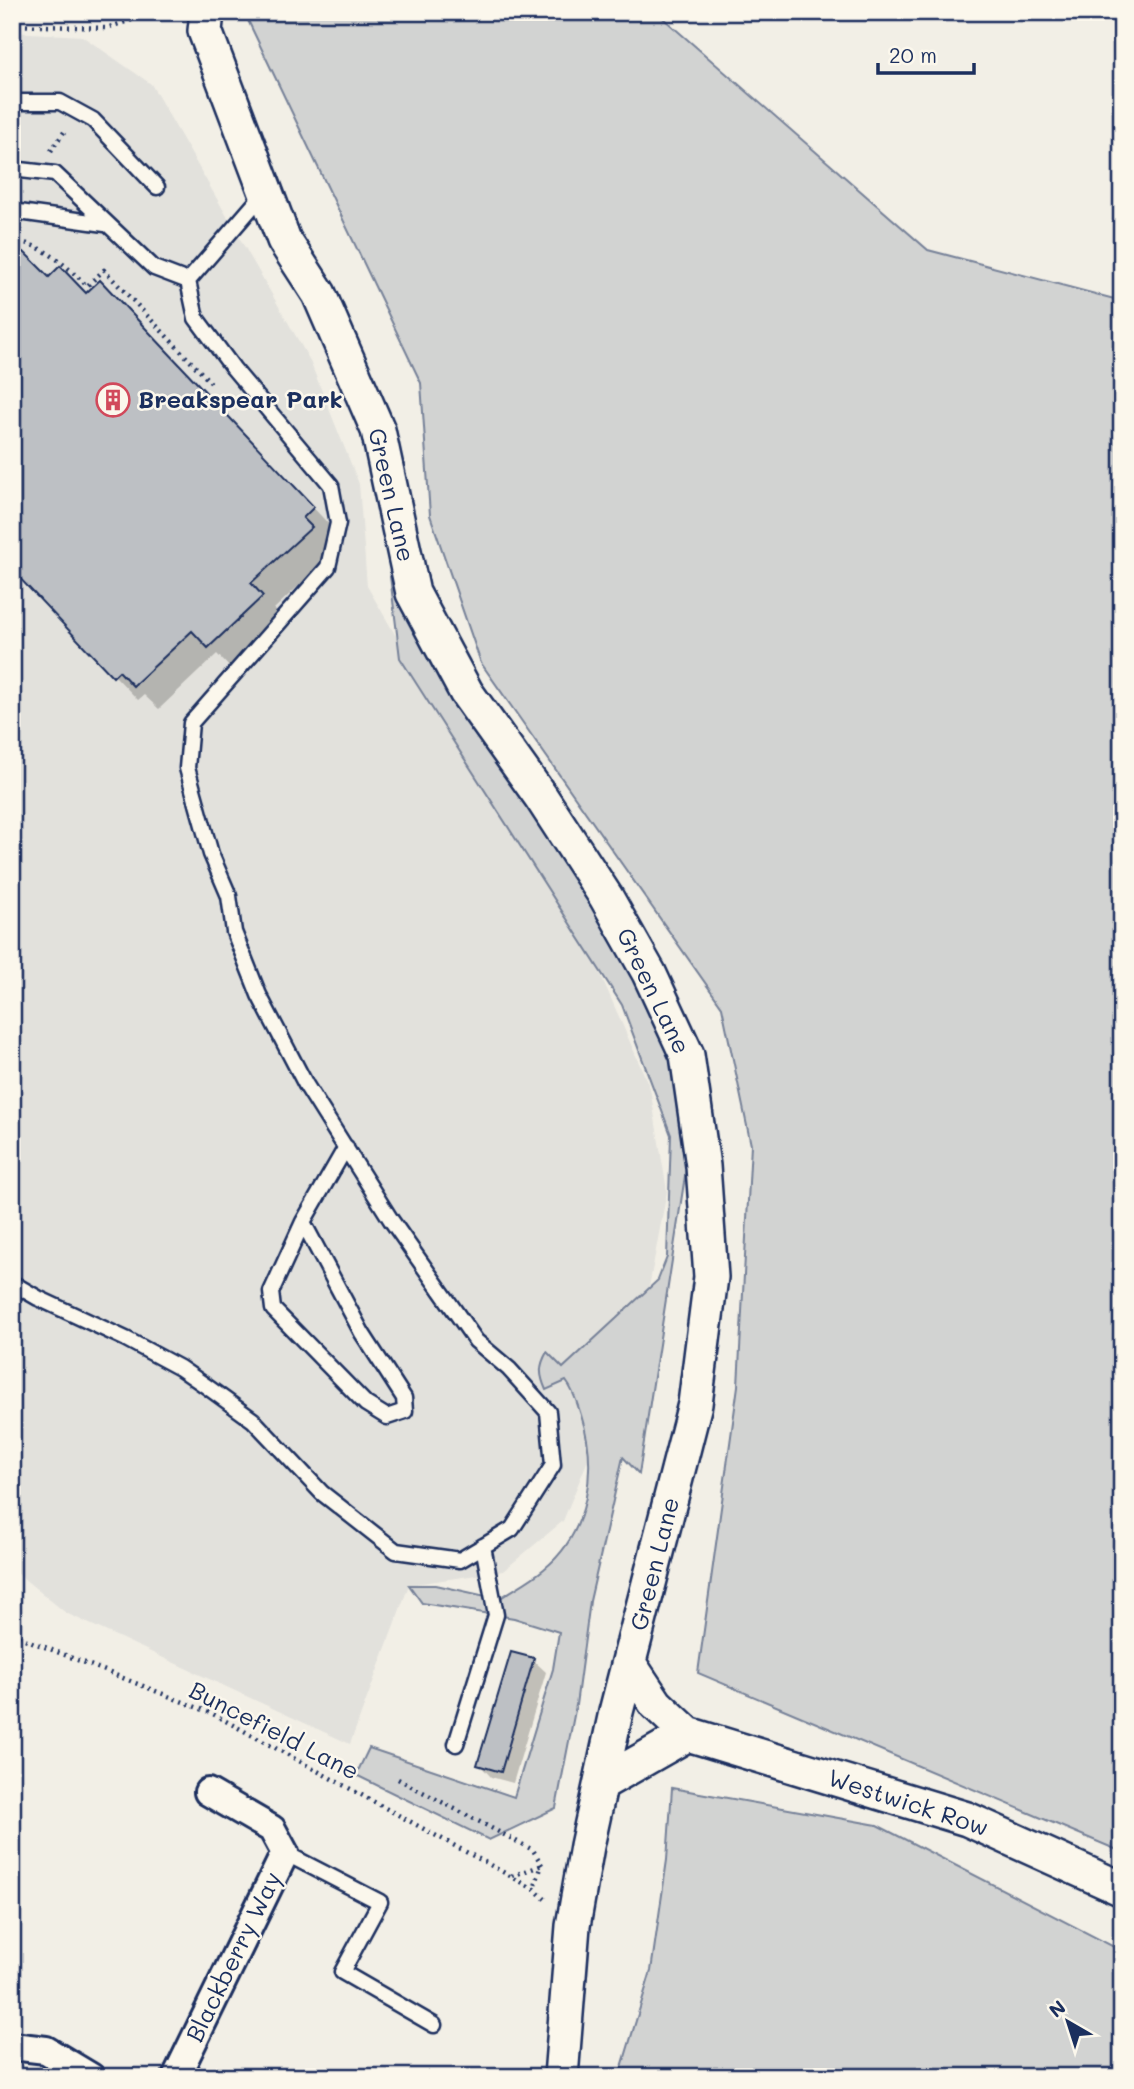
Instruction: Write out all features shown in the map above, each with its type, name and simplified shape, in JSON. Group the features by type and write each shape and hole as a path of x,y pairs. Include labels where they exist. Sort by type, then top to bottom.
{"street":[{"name":"Green Lane","path":"197,18 285,240 319,294 379,430 413,593 466,692 541,797 606,897 649,973 687,1055 703,1166 711,1277 695,1404 616,1712 587,1846 573,1926 561,2077"},
{"name":"Westwick Row","path":"630,1665 656,1704 688,1734 967,1819 1122,1889"},
{"path":"602,1783 688,1734"},
{"name":"Blackberry Way","path":"176,2077 285,1853 272,1829 208,1792"},
{"path":"12,2046 46,2050 91,2077"}],"lane":[{"path":"12,102 60,102 93,120 157,187"},
{"path":"12,169 55,174 154,268 188,281"},
{"path":"188,281 267,190"},
{"path":"12,211 105,224"},
{"path":"12,1283 180,1368 253,1420 322,1493 396,1551 460,1560 512,1529 554,1465 548,1412 509,1369 476,1341 391,1220 306,1085 259,995 234,932 229,896 211,854 187,768 191,723 328,567 338,523 331,485 233,368 196,318 188,281"},
{"path":"303,1222 362,1333 404,1398 405,1412 387,1417 366,1404 272,1309 271,1292 303,1222 346,1147"},
{"path":"456,1744 496,1615 483,1546"},
{"path":"285,1853 380,1902 342,1972 434,2025"}],"path":[{"path":"12,25 106,28 142,17"},
{"path":"12,241 27,242 45,251 70,269 87,286 104,270 218,391"},
{"name":"Buncefield Lane","path":"12,1634 211,1713 511,1876"},
{"path":"398,1779 533,1850 542,1865 534,1889"}],"shaded area":[{"path":"244,12 656,12 928,250 1122,301 1122,1852 698,1673 738,1386 751,1145 722,1007 481,663 430,515 421,383"},
{"path":"12,32 82,36 151,84 309,359 359,484 367,586 462,750 586,941 650,1088 667,1191 641,1330 563,1521 503,1571 409,1585 350,1744 66,1613 12,1569"},
{"path":"390,576 459,713 620,932 666,1040 691,1137 639,1474 623,1457 590,1601 576,1705 556,1808 489,1840 356,1775 369,1748 514,1797 553,1669 559,1632 514,1618 422,1603 409,1585 436,1585 499,1599 544,1569 571,1537 586,1498 589,1456 586,1435 577,1402 569,1385 566,1381 546,1390 541,1366 547,1352 563,1368 658,1280 667,1257 671,1135 622,1005 400,658"},
{"path":"672,1788 877,1825 1122,1951 1122,2077 619,2077 651,1971 667,1860"}],"building":[{"name":"Breakspear Park","path":"12,251 24,252 49,277 60,266 86,293 100,280 314,507 303,518 312,527 251,583 263,596 208,648 192,631 133,686 119,671 113,677 12,570"},
{"path":"511,1652 534,1658 501,1772 477,1765"}],"place":[{"name":"Breakspear Park","path":"113,400"}]}
